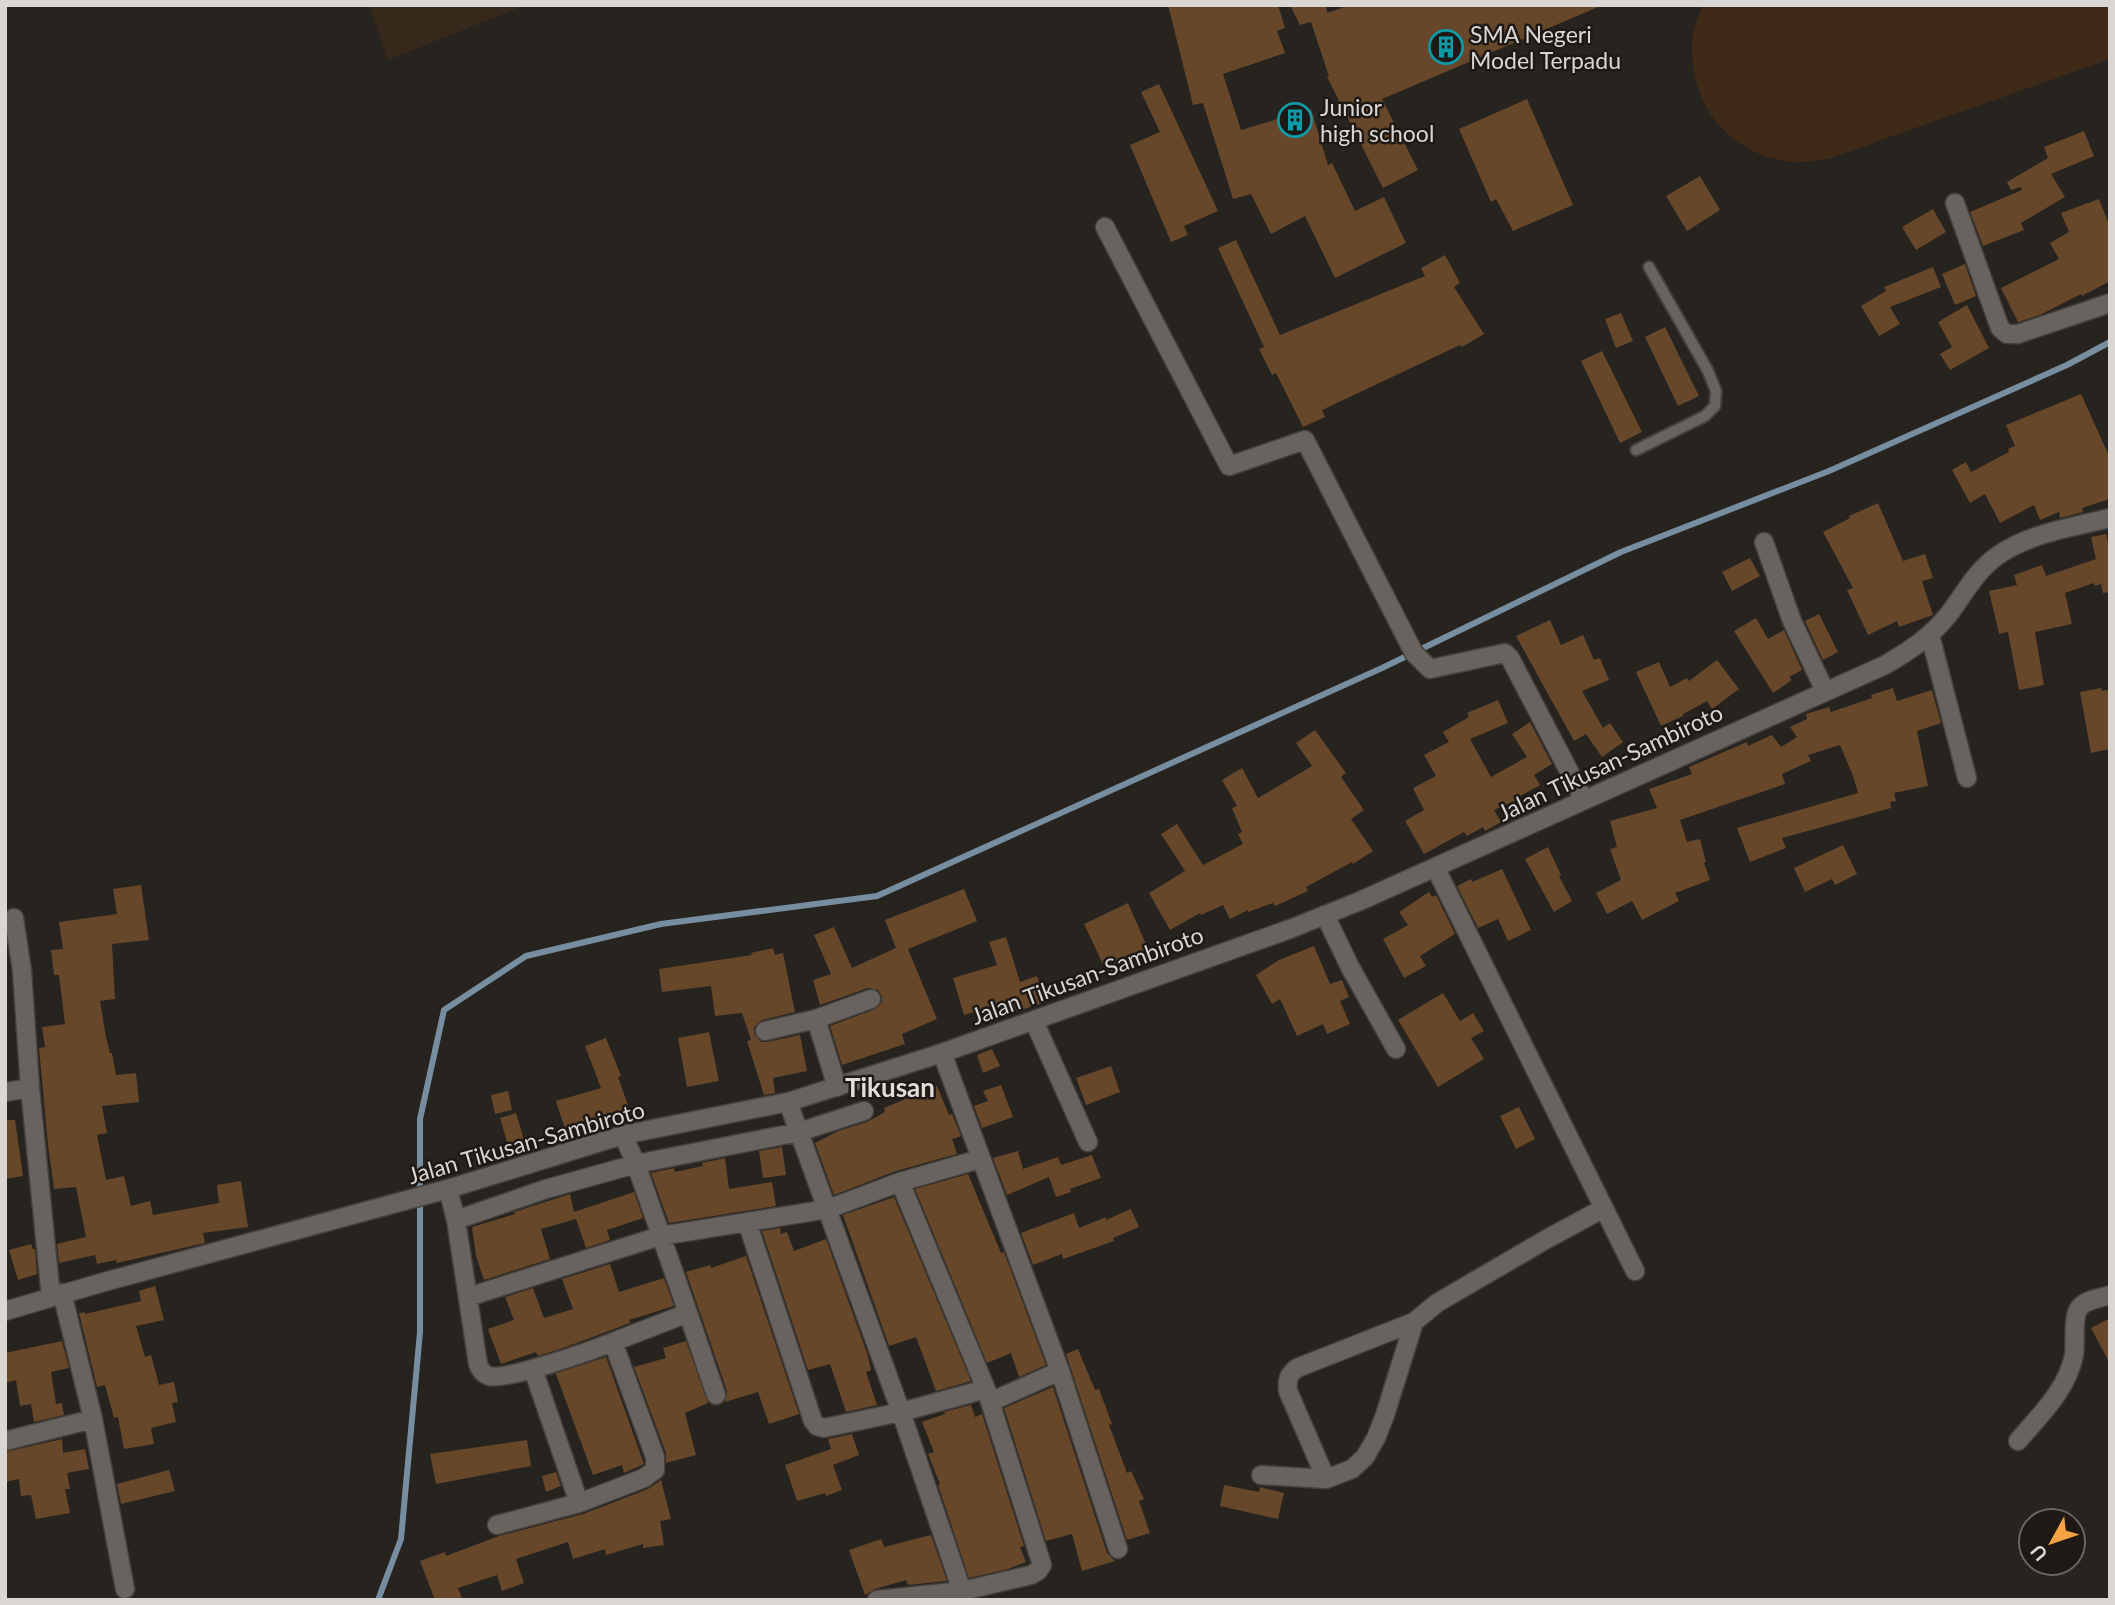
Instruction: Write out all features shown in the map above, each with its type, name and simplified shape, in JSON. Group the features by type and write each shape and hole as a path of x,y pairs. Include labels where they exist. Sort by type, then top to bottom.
{"street":[{"path":"1955,203 2000,328 2007,334 2018,334 2110,303"},
{"path":"1105,227 1229,466 1305,440 1414,653 1430,669 1505,653 1584,800"},
{"name":"Jalan Tikusan-Sambiroto","path":"5,1311 384,1208 623,1135 788,1102 1034,1021 1325,915 1436,869 1885,665 1930,635 1978,575 1996,557 2039,535 2110,518"},
{"path":"1765,542 1792,621 1825,691"},
{"path":"1930,635 1967,778"},
{"path":"1436,869 1635,1271"},
{"path":"1325,915 1350,967 1396,1049"},
{"path":"14,918 22,971 30,1088 57,1295 93,1419 124,1589"},
{"path":"765,1031 816,1019 871,999"},
{"path":"816,1019 837,1087"},
{"path":"1034,1021 1088,1142"},
{"path":"942,1053 1060,1371 1118,1549"},
{"path":"5,1092 30,1088"},
{"path":"788,1102 901,1412 962,1591"},
{"path":"456,1220 546,1189 636,1164 799,1132 864,1111"},
{"path":"623,1135 636,1164 716,1395"},
{"path":"468,1297 660,1236 828,1209 900,1182 980,1159"},
{"path":"877,1600 962,1591 1031,1575 1042,1565 988,1396 900,1182"},
{"path":"446,1190 456,1220 478,1364 486,1376 495,1377 533,1368 613,1342 688,1313"},
{"path":"1325,1479 1288,1391 1290,1373 1414,1322 1448,1296 1604,1209"},
{"path":"747,1222 813,1421 824,1428 988,1396 1060,1371"},
{"path":"2018,1441 2065,1381 2076,1346 2076,1313 2079,1308 2085,1303 2110,1295"},
{"path":"1261,1475 1325,1479 1352,1469 1366,1457 1385,1415 1414,1322"},
{"path":"497,1525 579,1503 645,1478 655,1470 657,1464 613,1342"},
{"path":"533,1368 579,1503"},
{"path":"5,1441 93,1419"}],"lane":[{"path":"1636,450 1704,416 1715,406 1716,391 1708,370 1649,267"}],"shaded area":[{"path":"369,5 526,5 388,60"},
{"path":"1702,5 2110,5 2110,59 1828,159 1790,162 1768,157 1748,148 1716,122 1705,105 1697,85 1692,41"}],"building":[{"name":"Junior high school","path":"1168,5 1278,5 1285,28 1277,31 1285,53 1223,74 1241,130 1311,109 1328,165 1332,163 1355,211 1384,197 1406,243 1335,278 1305,216 1271,234 1251,194 1233,199 1203,103 1193,105"},
{"path":"1290,5 1326,5 1327,13 1350,5 1603,5 1382,99 1418,170 1383,188 1327,77 1329,76 1311,22 1300,25"},
{"path":"1159,84 1218,211 1184,226 1188,235 1171,242 1130,145 1160,132 1141,92"},
{"path":"1527,99 1573,205 1513,231 1496,199 1491,202 1459,129"},
{"path":"2084,131 2094,156 2051,174 2065,197 2021,223 2024,230 1983,246 1970,212 2022,190 2020,187 2011,190 2007,182 2048,158 2044,147"},
{"path":"1700,176 1720,210 1687,231 1666,196"},
{"path":"2099,199 2110,227 2110,281 2040,315 2018,322 2001,288 2059,259 2050,243 2069,232 2061,213"},
{"path":"1933,209 1946,232 1916,250 1902,227"},
{"path":"1236,240 1280,335 1425,276 1421,268 1445,255 1460,283 1454,287 1484,334 1462,347 1460,345 1322,410 1325,417 1303,427 1276,373 1272,375 1259,349 1264,347 1218,248"},
{"path":"1965,264 1976,296 1955,305 1942,274"},
{"path":"1933,267 1941,287 1890,307 1900,324 1879,336 1861,306 1886,291 1884,287"},
{"path":"1967,305 1989,348 1950,370 1940,354 1952,347 1938,322"},
{"path":"1621,313 1633,341 1616,348 1605,319"},
{"path":"1665,327 1699,396 1678,406 1645,337"},
{"path":"1602,351 1642,432 1620,443 1581,361"},
{"path":"2081,394 2110,458 2110,499 2082,508 2083,512 2060,518 2059,512 2040,520 2034,505 2000,523 1985,494 1970,503 1952,470 1966,462 1971,472 2009,452 2008,449 2015,446 2006,425"},
{"path":"1878,503 1903,561 1925,554 1933,578 1922,581 1933,615 1899,627 1897,621 1868,635 1847,590 1853,588 1823,532"},
{"path":"2106,534 2110,551 2110,592 2103,593 2101,584 2095,586 2094,583 2065,593 2072,624 2035,632 2044,685 2019,690 2008,632 1999,634 1989,591 2017,585 2014,575 2042,565 2046,576 2096,559 2091,537"},
{"path":"1750,558 1760,576 1732,591 1722,572"},
{"path":"1819,614 1838,652 1823,660 1805,621"},
{"path":"1756,618 1768,639 1784,630 1802,670 1789,677 1792,680 1773,693 1734,631"},
{"path":"1550,620 1561,645 1583,635 1594,660 1600,658 1609,680 1582,691 1603,728 1610,723 1623,742 1602,757 1586,734 1574,741 1516,636"},
{"path":"1717,660 1739,689 1712,709 1707,701 1661,726 1636,672 1659,662 1670,687 1687,678 1689,681"},
{"path":"1893,688 1897,701 1932,690 1941,723 1917,731 1928,786 1894,793 1896,801 1890,802 1891,808 1782,838 1786,848 1750,862 1737,828 1858,793 1840,745 1808,755 1811,761 1782,774 1785,784 1680,820 1687,842 1700,839 1710,880 1675,893 1679,901 1642,920 1632,901 1607,914 1596,893 1621,880 1610,849 1617,847 1610,821 1657,808 1649,789 1692,774 1689,767 1747,742 1748,746 1772,735 1781,747 1797,737 1790,727 1807,719 1806,714 1829,707 1831,712"},
{"path":"2101,688 2102,691 2110,689 2110,749 2091,753 2080,692"},
{"path":"1498,700 1508,723 1470,739 1491,777 1527,757 1512,734 1530,722 1552,764 1534,775 1540,785 1518,797 1519,799 1494,810 1501,822 1485,831 1483,827 1467,836 1464,832 1424,854 1405,821 1424,810 1413,788 1436,776 1424,755 1449,742 1443,732 1469,717 1467,713"},
{"path":"1315,730 1346,773 1341,777 1364,810 1351,819 1373,851 1306,887 1308,891 1275,906 1273,903 1248,910 1230,919 1223,905 1201,915 1200,913 1170,930 1149,893 1185,871 1161,834 1177,824 1203,865 1243,844 1238,834 1242,832 1232,808 1237,806 1222,780 1242,768 1258,798 1312,766 1296,743"},
{"path":"1843,845 1857,874 1835,885 1832,879 1805,892 1794,868"},
{"path":"1548,847 1572,901 1554,912 1525,859"},
{"path":"1502,869 1531,930 1508,941 1498,919 1478,928 1457,886"},
{"path":"141,885 149,940 112,944 115,999 100,1001 116,1075 136,1073 139,1102 102,1106 107,1133 97,1135 106,1180 124,1176 131,1206 150,1201 153,1215 219,1203 217,1185 241,1181 248,1227 203,1233 205,1243 117,1263 116,1260 97,1264 95,1255 59,1263 57,1244 86,1237 76,1187 54,1189 48,1145 39,1048 45,1047 42,1027 65,1024 59,975 54,975 51,950 63,949 59,922 117,914 113,889"},
{"path":"964,889 977,921 908,949 937,1019 902,1034 905,1044 842,1065 830,1026 875,1009 882,1002 882,996 878,990 868,988 820,1005 813,980 831,974 814,935 834,927 852,968 896,948 885,920"},
{"path":"1429,892 1432,897 1436,895 1455,934 1420,956 1426,966 1404,978 1383,939 1408,925 1399,912"},
{"path":"1128,903 1152,958 1109,977 1084,924"},
{"path":"1006,937 1020,982 1037,976 1046,1002 999,1017 996,1005 964,1015 953,978 997,965 989,942"},
{"path":"1314,946 1330,984 1342,980 1349,997 1340,1001 1350,1024 1327,1034 1323,1024 1297,1036 1280,999 1272,1004 1256,975 1279,960"},
{"path":"773,948 775,955 783,953 795,1012 762,1020 754,1027 754,1034 761,1042 800,1035 807,1071 773,1078 775,1093 764,1095 747,1041 751,1040 742,1013 715,1016 711,986 662,992 659,969 752,955 751,953"},
{"path":"1443,993 1460,1021 1473,1013 1484,1031 1471,1038 1484,1059 1438,1087 1398,1020"},
{"path":"709,1032 719,1081 687,1087 678,1038"},
{"path":"606,1038 621,1076 618,1077 630,1111 566,1132 556,1101 601,1088 585,1046"},
{"path":"992,1049 1000,1066 983,1073 977,1055"},
{"path":"1111,1066 1120,1092 1086,1105 1076,1078"},
{"path":"1001,1085 1013,1117 982,1128 974,1106 988,1101 983,1091"},
{"path":"937,1086 961,1136 952,1139 957,1154 896,1171 834,1195 815,1143 838,1131 867,1122 885,1112 884,1108"},
{"path":"508,1091 512,1110 495,1114 491,1095"},
{"path":"1519,1107 1535,1139 1516,1149 1500,1116"},
{"path":"516,1113 527,1150 511,1155 500,1118"},
{"path":"5,1120 15,1120 23,1176 5,1179"},
{"path":"782,1147 786,1175 763,1178 759,1151"},
{"path":"1018,1151 1023,1169 1058,1157 1061,1165 1092,1155 1101,1178 1056,1197 1049,1177 1007,1195 993,1158"},
{"path":"725,1158 729,1189 772,1182 776,1206 669,1223 651,1173 674,1168 675,1172"},
{"path":"968,1174 1001,1253 1004,1252 1046,1365 1019,1377 1011,1353 987,1363 915,1189"},
{"path":"634,1192 643,1218 607,1230 610,1240 586,1248 576,1219 541,1229 550,1259 484,1280 476,1256 472,1227 570,1194 574,1212"},
{"path":"894,1197 971,1381 936,1391 916,1337 889,1346 843,1215"},
{"path":"1131,1209 1139,1227 1113,1238 1114,1241 1063,1259 1062,1254 1033,1265 1021,1233 1074,1213 1079,1228"},
{"path":"780,1228 781,1234 787,1232 794,1251 826,1239 867,1353 871,1370 866,1372 877,1405 846,1412 830,1364 808,1370 762,1231"},
{"path":"31,1244 35,1249 37,1274 18,1280 9,1250"},
{"path":"746,1256 799,1414 769,1424 758,1392 725,1402 727,1391 686,1272 710,1265 711,1268"},
{"path":"610,1264 619,1292 664,1278 674,1306 629,1320 630,1323 566,1347 538,1356 536,1352 501,1364 488,1329 514,1320 505,1297 533,1288 544,1318 573,1309 562,1279"},
{"path":"155,1286 164,1320 136,1326 145,1357 151,1355 159,1385 174,1382 178,1402 172,1403 176,1422 151,1428 154,1444 124,1449 118,1417 114,1418 105,1385 97,1387 79,1313 85,1314 141,1301 139,1291"},
{"path":"2110,1318 2110,1364 2091,1328"},
{"path":"62,1341 69,1368 51,1372 56,1404 62,1403 64,1415 34,1422 31,1404 20,1406 16,1380 5,1383 5,1353"},
{"path":"686,1341 708,1403 685,1413 696,1455 666,1463 666,1453 634,1367 666,1358 663,1348"},
{"path":"1078,1349 1095,1390 1099,1389 1127,1473 1131,1471 1144,1499 1139,1501 1150,1533 1127,1540 1066,1354"},
{"path":"606,1357 644,1464 624,1473 622,1465 593,1475 556,1374 548,1376"},
{"path":"1053,1387 1107,1553 1115,1561 1082,1571 1072,1534 1046,1541 1004,1408"},
{"path":"971,1405 975,1417 982,1414 1024,1546 1020,1547 1026,1562 969,1578 928,1454 934,1452 922,1422 945,1414 944,1412"},
{"path":"852,1434 859,1455 833,1465 842,1490 797,1501 785,1465 831,1449 828,1439"},
{"path":"62,1439 63,1453 85,1449 89,1469 67,1473 70,1489 65,1489 70,1513 36,1519 31,1495 21,1496 19,1479 5,1482 5,1452"},
{"path":"527,1440 531,1466 436,1484 430,1454"},
{"path":"169,1470 175,1491 121,1504 117,1484"},
{"path":"556,1472 561,1486 546,1492 542,1476"},
{"path":"661,1480 671,1519 660,1521 664,1545 643,1548 643,1544 606,1555 605,1549 573,1559 568,1542 516,1559 524,1583 502,1591 497,1575 458,1588 463,1600 435,1600 420,1561 445,1552 446,1556 499,1536 583,1514 648,1489"},
{"path":"1224,1485 1259,1492 1260,1487 1284,1493 1278,1519 1220,1506"},
{"path":"931,1535 947,1581 908,1585 906,1580 875,1589 865,1595 849,1550 881,1539 884,1547"}],"waterway":[{"path":"378,1600 401,1539 420,1332 420,1119 444,1010 526,956 661,924 877,896 1382,668 1621,552 1829,471 2067,365 2110,342"}],"place":[{"name":"SMA Negeri Model Terpadu","path":"1446,47"},
{"name":"Junior high school","path":"1295,120"}],"district":[{"name":"Tikusan","path":"890,1087"}]}
